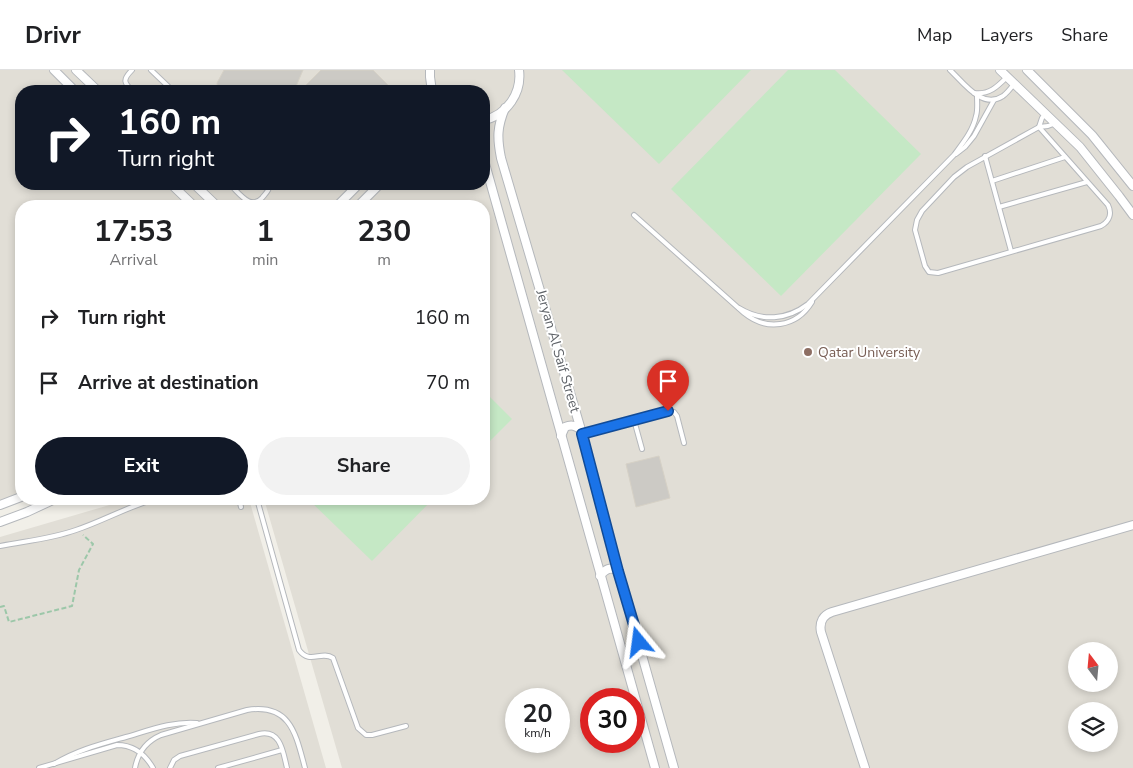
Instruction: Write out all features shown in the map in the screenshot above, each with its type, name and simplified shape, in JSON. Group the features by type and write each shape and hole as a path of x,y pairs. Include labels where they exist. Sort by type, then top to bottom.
{"street":[{"path":"54,70 69,85"},
{"path":"430,70 431,85"},
{"path":"490,118 501,113 512,102 520,80 519,70"},
{"path":"1000,70 1046,113 1089,158 1133,215"},
{"path":"1026,70 1092,135 1133,186"},
{"path":"78,71 92,85"},
{"name":"Jeryan Al Saif Street","path":"505,108 498,130 498,145 501,158 582,432 618,571 674,768"},
{"name":"Jeryan Al Saif Street","path":"490,182 655,768"},
{"path":"177,190 188,200"},
{"path":"200,190 211,200"},
{"path":"342,200 352,190"},
{"path":"366,200 375,190"},
{"path":"349,193 355,200"},
{"path":"561,436 564,429 571,425 576,426 582,432"},
{"path":"0,505 15,499"},
{"path":"0,522 42,505"},
{"path":"865,768 821,632 820,623 825,616 832,612 1133,525"},
{"path":"600,576 605,570 610,568 618,571"}],"lane":[{"path":"128,85 125,81 126,77 132,70"},
{"path":"151,70 167,85"},
{"path":"950,70 976,95 985,100 994,100 1002,96 1014,84"},
{"path":"976,95 990,91 1007,77"},
{"path":"954,155 974,123 976,95"},
{"path":"739,308 762,317 786,316 801,309 954,155 965,147 974,136 994,100"},
{"path":"1039,127 1046,113"},
{"path":"1039,127 1110,208 1110,217 1105,224 938,274 929,272 925,266 916,235 915,225 922,211 960,172 1039,127 1056,123"},
{"path":"986,156 1011,251"},
{"path":"992,180 1065,157"},
{"path":"999,207 1087,182"},
{"path":"236,190 247,200"},
{"path":"261,200 269,190"},
{"path":"634,215 755,321 768,325 789,322 796,319 806,310 814,298"},
{"path":"582,432 668,411 674,412 677,416 684,443"},
{"path":"634,420 642,449"},
{"path":"0,546 41,539 78,529 137,505"},
{"path":"259,505 299,650 310,658 325,656 332,658 361,732 366,735 372,735 406,726"},
{"path":"135,768 140,752 149,742 162,734 254,709 275,712 287,720 295,732 305,768"},
{"path":"54,764 79,750 166,725 183,722 200,723"},
{"path":"170,768 174,760 180,756 263,733 270,733 280,742 286,768"},
{"path":"39,768 118,745 130,746 140,752 153,768"},
{"path":"218,768 282,750"}],"path":[{"path":"0,607 4,606 9,622 72,606 79,570 93,544 78,529"}],"shaded area":[{"name":"Qatar University","path":"0,70 1133,70 1133,768 342,768 266,505 490,505 490,200 15,200 15,503 0,507"},
{"path":"109,505 251,505 326,768 0,768 0,537"}],"green space":[{"path":"562,70 751,70 659,164"},
{"path":"788,70 835,70 921,154 781,296 671,189"},
{"path":"490,397 512,419 490,441"},
{"path":"314,505 427,505 372,561"}],"building":[{"path":"224,70 303,70 297,85 217,85"},
{"path":"321,70 373,70 388,85 306,85"},
{"path":"659,456 670,498 636,507 626,464"}],"place":[{"name":"Qatar University","path":"808,352"}],"route":[{"path":"639,642 582,434 668,411"}]}
